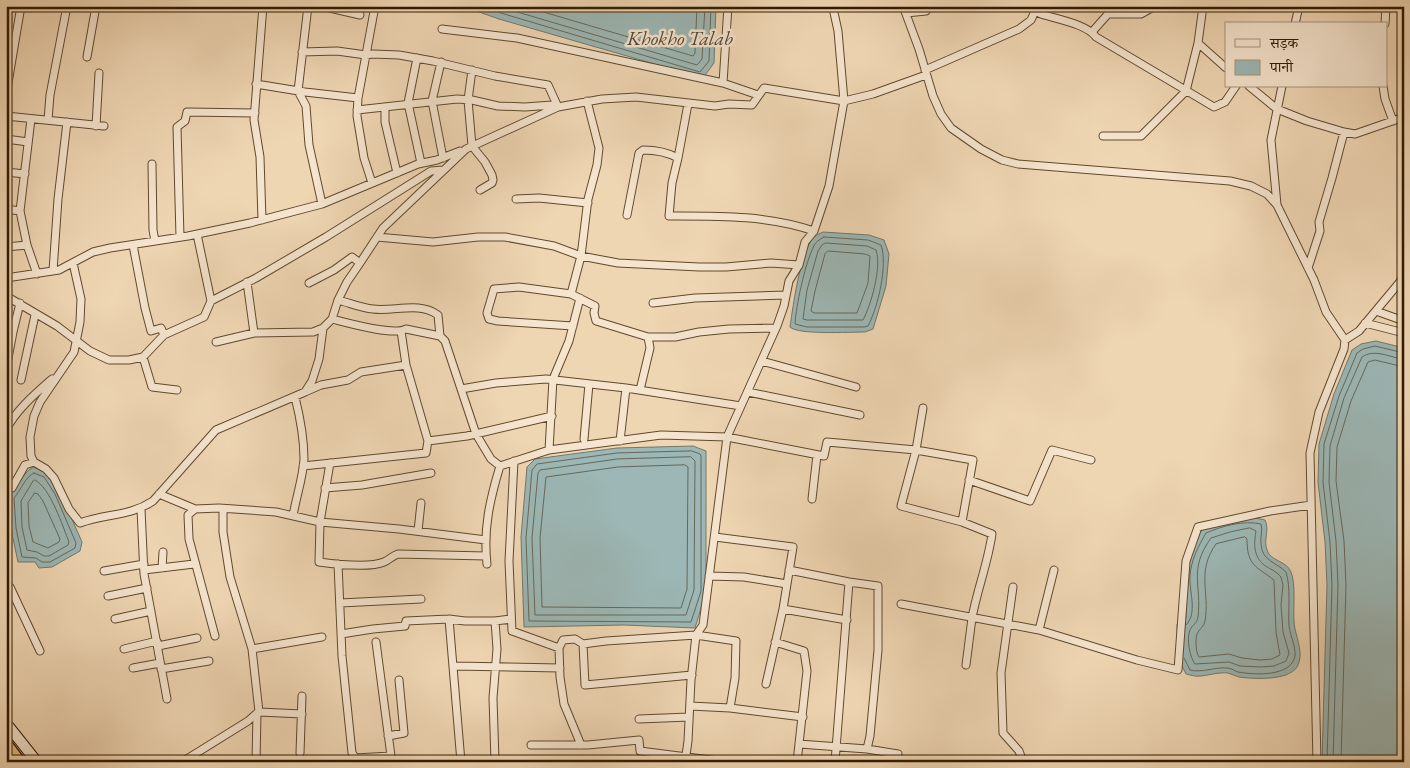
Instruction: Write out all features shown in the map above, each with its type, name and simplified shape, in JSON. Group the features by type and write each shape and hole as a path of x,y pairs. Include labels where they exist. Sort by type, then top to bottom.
{"highway":[{"path":"6,745 19,762"}],"street":[{"path":"7,89 21,6"},
{"path":"48,120 50,95 67,6"},
{"path":"87,57 96,6"},
{"path":"262,220 260,157 254,120 256,84 261,51 263,6"},
{"path":"308,6 298,91 306,106 309,145 322,204"},
{"path":"321,6 360,15"},
{"path":"372,184 363,150 357,110 375,6"},
{"path":"723,84 728,6"},
{"path":"927,6 926,11 904,10 919,49 936,105 951,128 980,150 1002,160 1038,167 1230,181 1251,186 1267,194 1277,205 1308,268 1326,312 1345,340 1344,349 1319,412 1310,453 1318,762"},
{"path":"1028,6 1035,11 1092,32 1096,37 1214,107 1225,102 1235,88"},
{"path":"1092,32 1108,14 1141,14 1155,6"},
{"path":"1103,136 1141,136 1186,91 1198,43 1203,6"},
{"path":"1295,22 1299,6"},
{"path":"1385,22 1386,6"},
{"path":"686,759 696,636 703,625 727,437 776,328 789,281 799,265 805,242 814,232 829,186 844,101 838,31 833,8"},
{"path":"6,278 60,270 93,252 110,248 197,234 262,220 322,204 421,163 443,158 469,148 558,107 602,99 636,97 715,106 729,104 752,105 764,88 844,101 891,88 1019,29 1031,20 1035,11"},
{"path":"442,28 517,38 723,84 758,95"},
{"path":"1198,43 1225,67"},
{"path":"302,52 337,51 366,56 399,55 441,62 495,76 548,85 558,107"},
{"path":"417,58 408,104 421,163"},
{"path":"441,62 432,101 443,158"},
{"path":"472,70 468,100 469,148 485,162 492,175 492,183 480,190"},
{"path":"96,126 99,73"},
{"path":"256,84 358,98"},
{"path":"1251,88 1277,109 1307,121 1344,132 1355,134 1404,117"},
{"path":"1277,205 1272,140 1282,88"},
{"path":"1383,88 1393,121"},
{"path":"357,110 432,101 468,100 498,106 552,105 558,107"},
{"path":"571,294 581,256 588,202 599,148 587,101"},
{"path":"688,104 672,183 669,216 743,218 797,226 814,232"},
{"path":"385,107 386,122 398,173"},
{"path":"180,237 177,126 185,122 188,112 255,113"},
{"path":"6,116 104,126"},
{"path":"31,119 20,211 27,245 37,274"},
{"path":"53,271 58,199 67,122"},
{"path":"1308,268 1320,231 1319,222 1344,132"},
{"path":"6,139 28,142"},
{"path":"216,342 254,333 313,332 323,328 332,319 338,300 347,282 383,228 443,170 469,148"},
{"path":"627,215 639,153 643,150 648,150 669,153 678,158"},
{"path":"152,164 153,230 155,241"},
{"path":"211,301 326,237 432,171 443,170"},
{"path":"6,172 25,174"},
{"path":"516,199 539,198 588,202"},
{"path":"6,209 20,211"},
{"path":"6,296 56,326 90,352 109,360 129,360 143,357 164,335 204,317 211,301 197,234"},
{"path":"377,237 433,242 478,237 505,237 554,246 581,256 618,262 726,267 771,263 799,265"},
{"path":"6,247 27,245"},
{"path":"133,245 145,308 152,331 161,328 164,335"},
{"path":"309,283 334,270 352,257 360,263"},
{"path":"73,263 81,299 77,341 74,352 64,369 40,402 34,416 30,437 31,456 34,462 54,478 69,509 80,523 101,516 124,514 141,509 154,501 216,430 321,385 348,380 361,372 406,365"},
{"path":"1345,340 1359,331 1404,277"},
{"path":"247,282 254,333"},
{"path":"572,326 498,321 489,318 487,314 494,289 519,287 571,294 595,306 596,321 648,337 675,337 729,329 776,328"},
{"path":"653,303 694,298 786,295"},
{"path":"549,450 552,416 552,379 569,340 580,298"},
{"path":"338,300 373,309 430,309 438,315 440,336"},
{"path":"6,369 20,303"},
{"path":"1376,310 1404,321"},
{"path":"20,380 36,315"},
{"path":"332,319 371,328 401,332 406,329 440,336 445,341 476,434 491,459 500,466"},
{"path":"1365,323 1404,333"},
{"path":"305,392 312,381 319,360 323,328"},
{"path":"303,466 426,453 428,441 406,365 401,332"},
{"path":"640,390 650,348 648,337"},
{"path":"143,357 152,388 177,390"},
{"path":"762,361 856,387"},
{"path":"6,428 26,404 64,369"},
{"path":"461,389 534,379 552,379 626,388 741,406"},
{"path":"584,440 589,384"},
{"path":"620,441 626,388"},
{"path":"748,392 860,415"},
{"path":"293,516 304,459 300,416 294,397"},
{"path":"923,408 916,450 901,506 962,522 992,534 989,559 972,618 966,665"},
{"path":"428,441 476,434 552,416"},
{"path":"500,466 549,450 661,435 727,437 824,456 827,442 916,450 973,460 962,522"},
{"path":"969,480 1030,501 1052,450 1091,460"},
{"path":"812,499 817,455"},
{"path":"6,490 12,488 25,465 34,462"},
{"path":"514,462 509,561 512,631 559,648"},
{"path":"330,463 320,522 319,562 378,564 398,554 486,556"},
{"path":"487,564 488,507 500,466"},
{"path":"325,488 431,473"},
{"path":"159,494 195,509 276,512 320,522 418,531 486,540"},
{"path":"418,531 421,503"},
{"path":"900,604 1040,630 1137,660 1178,670 1186,561 1198,527 1270,511 1311,505"},
{"path":"141,509 144,567 167,699"},
{"path":"195,509 188,515 189,539 194,564 215,636"},
{"path":"223,509 223,532 230,577 252,649 258,712 256,762"},
{"path":"715,537 793,547 783,609 766,684"},
{"path":"162,568 163,552"},
{"path":"104,571 144,567 162,568 194,564"},
{"path":"338,564 347,710 352,753 356,760 391,756 376,642"},
{"path":"789,570 878,586 878,650 870,736 867,749"},
{"path":"1040,630 1054,570"},
{"path":"709,576 744,577 787,584"},
{"path":"835,762 849,582"},
{"path":"6,588 10,587 40,651"},
{"path":"108,596 147,588"},
{"path":"1013,588 1001,673 1003,734 1020,751 1023,762"},
{"path":"340,603 421,599"},
{"path":"783,609 847,620"},
{"path":"115,619 151,611"},
{"path":"341,634 373,628 405,626 406,621 449,619 465,622 512,619"},
{"path":"449,619 461,762"},
{"path":"495,621 497,648 493,698 495,762"},
{"path":"581,745 564,704 559,648 562,640 575,639 583,644 696,636 736,641 735,678 730,708"},
{"path":"252,649 322,637"},
{"path":"124,650 197,638"},
{"path":"775,642 804,651 807,671 797,762"},
{"path":"583,644 585,685 692,675"},
{"path":"134,668 209,661"},
{"path":"454,666 560,668"},
{"path":"388,736 404,733 399,680"},
{"path":"300,753 302,696"},
{"path":"690,706 730,708 803,717"},
{"path":"182,762 248,721 258,712 302,714"},
{"path":"638,719 689,717"},
{"path":"6,723 37,762"},
{"path":"531,745 581,745 639,740 640,751 686,759 726,762"},
{"path":"799,744 867,749 898,754"}],"water":[{"name":"Khokho Talab","path":"462,6 716,6 714,63 703,78 499,19"},
{"path":"823,232 869,235 884,240 889,254 886,286 873,329 865,332 825,332 795,330 790,327 804,256 813,238"},
{"path":"1376,341 1404,348 1404,762 1322,762 1327,585 1325,542 1318,482 1319,444 1334,394 1352,350 1361,344"},
{"path":"693,446 706,451 706,592 695,628 624,625 524,627 521,537 527,467 535,459 617,448"},
{"path":"33,467 47,473 60,492 82,542 80,551 52,567 39,568 35,562 18,562 11,529 9,496"},
{"path":"1251,517 1265,520 1267,527 1266,546 1269,554 1286,565 1293,577 1294,622 1300,650 1297,667 1286,675 1270,678 1245,678 1229,673 1199,676 1186,674 1178,658 1177,624 1186,618 1185,575 1190,551 1203,528"}]}
